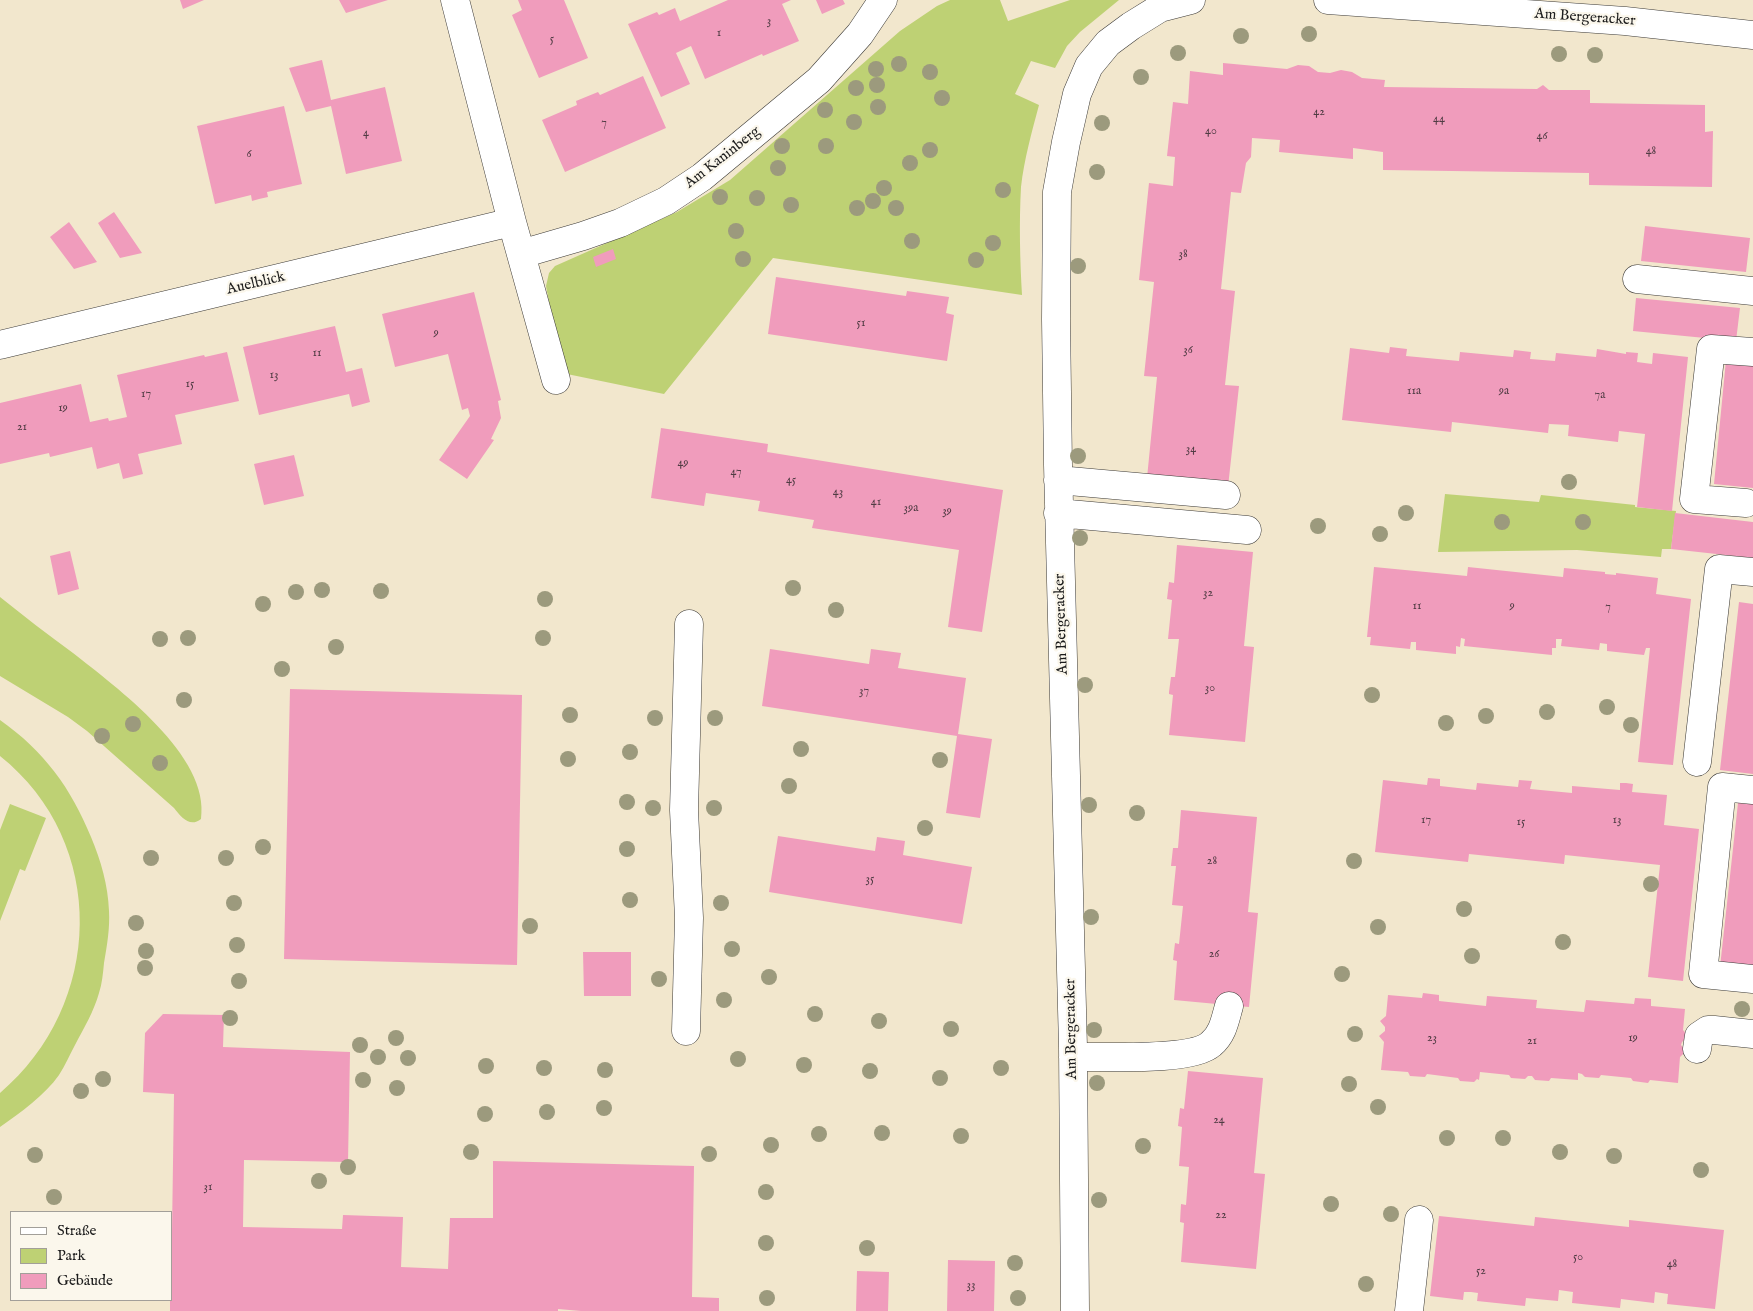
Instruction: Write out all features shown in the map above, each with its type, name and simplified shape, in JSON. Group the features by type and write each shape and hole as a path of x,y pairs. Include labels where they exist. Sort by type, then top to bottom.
{"street":[{"path":"455,0 512,222 556,380"},
{"name":"Am Kaninberg","path":"522,254 620,223 666,202 702,177 819,80 860,34 883,0"},
{"name":"Am Bergeracker","path":"1075,1311 1073,1057 1058,513 1057,192 1066,142 1078,94 1089,66 1108,44 1160,8 1191,0"},
{"name":"Am Bergeracker","path":"1328,0 1624,10 1753,35"},
{"name":"Auelblick","path":"0,345 512,222"},
{"path":"1637,279 1753,291"},
{"path":"1746,503 1694,499 1711,349 1753,352"},
{"path":"1058,480 1226,495"},
{"path":"1058,513 1247,530"},
{"path":"1696,762 1719,569 1753,572"},
{"path":"686,1031 689,918 684,810 689,624"},
{"path":"1753,790 1722,787 1703,974 1753,979"},
{"path":"1073,1057 1160,1056 1191,1053 1211,1045 1222,1030 1229,1006"},
{"path":"1696,1049 1699,1036 1708,1030 1753,1034"},
{"path":"1409,1311 1419,1220"}],"green space":[{"path":"950,0 1000,0 1008,21 1070,0 1119,0 1080,32 1067,46 1055,68 1031,61 1015,94 1039,105 1026,156 1021,187 1022,295 773,258 664,394 567,374 561,367 546,286 549,273 555,266 677,212 730,180 900,31 937,6"},
{"path":"1445,494 1539,502 1541,495 1676,511 1671,549 1662,549 1661,557 1577,550 1438,552"},
{"path":"0,597 113,684 157,725 176,748 191,771 200,795 201,819 193,822 186,820 87,731 68,717 0,676"},
{"path":"0,720 30,744 43,758 75,802 91,837 106,882 109,930 102,982 97,1000 59,1075 47,1090 0,1127 0,1093 34,1057 59,1015 74,971 80,924 75,878 61,833 36,792 0,756"},
{"path":"10,804 46,818 25,871 20,869 0,921 0,830"}],"building":[{"path":"180,0 204,0 183,9"},
{"path":"339,0 388,0 346,13"},
{"path":"518,0 564,0 588,58 539,78 512,15 522,10"},
{"path":"728,0 791,0 782,4 799,41 763,56 762,54 705,79 691,46 676,53 690,84 661,97 628,24 657,12 659,15 675,8 680,21"},
{"path":"816,0 843,0 845,4 822,14"},
{"path":"322,60 331,100 385,87 402,161 346,174 331,106 306,112 289,68"},
{"path":"1223,63 1287,69 1298,65 1309,66 1318,72 1330,73 1341,70 1352,72 1362,78 1385,80 1384,87 1537,89 1543,85 1549,90 1590,90 1590,103 1705,105 1705,132 1713,131 1712,187 1589,185 1589,173 1383,170 1383,152 1353,148 1353,159 1279,152 1280,140 1252,138 1251,157 1246,163 1241,193 1231,192 1221,289 1235,291 1225,385 1239,386 1228,487 1147,478 1157,377 1144,376 1154,282 1139,280 1149,183 1173,186 1175,157 1167,156 1173,102 1188,104 1190,71 1223,75"},
{"path":"643,76 666,128 565,172 542,120 577,105 576,101 598,92 600,95"},
{"path":"284,106 302,184 267,192 268,197 252,201 251,195 215,204 197,126"},
{"path":"114,212 142,253 120,258 98,223"},
{"path":"69,222 97,262 74,269 50,237"},
{"path":"1645,226 1750,238 1746,272 1641,261"},
{"path":"613,249 616,259 596,267 593,257"},
{"path":"776,277 906,296 907,291 949,297 946,313 954,315 947,361 768,334"},
{"path":"474,292 501,400 498,401 501,418 491,439 494,440 467,479 439,460 470,416 468,408 462,410 448,354 395,367 382,314"},
{"path":"1636,298 1740,308 1736,341 1633,331"},
{"path":"335,326 346,372 362,368 370,402 352,407 349,394 259,415 243,347"},
{"path":"1390,347 1407,349 1406,356 1459,361 1460,352 1513,357 1514,350 1531,352 1530,359 1555,361 1556,353 1596,357 1597,349 1626,354 1626,352 1638,353 1637,362 1652,364 1653,353 1688,357 1672,511 1637,507 1645,434 1619,431 1618,442 1568,436 1569,425 1549,424 1548,433 1452,422 1451,432 1342,420 1350,348 1389,353"},
{"path":"227,352 239,401 175,415 182,444 138,454 143,474 123,479 119,463 97,469 92,447 50,457 49,453 0,464 0,403 81,384 90,422 108,418 109,421 127,417 117,375 204,355 205,357"},
{"path":"1726,360 1753,363 1753,488 1714,484"},
{"path":"661,428 768,444 767,452 1003,490 982,632 948,627 959,550 812,528 814,520 758,511 760,501 706,493 704,506 651,498"},
{"path":"294,455 304,496 264,505 254,464"},
{"path":"1675,513 1753,522 1753,558 1671,549"},
{"path":"1177,545 1253,552 1244,646 1254,647 1245,742 1169,735 1173,695 1169,694 1169,692 1171,677 1175,677 1179,639 1168,639 1172,600 1167,599 1169,582 1174,583"},
{"path":"70,551 79,589 58,595 50,556"},
{"path":"1374,567 1467,576 1468,567 1563,577 1564,568 1605,572 1605,574 1616,575 1616,573 1658,578 1656,594 1691,599 1673,765 1638,762 1650,648 1646,648 1644,655 1607,651 1607,644 1600,643 1599,650 1561,646 1562,639 1556,639 1556,648 1552,648 1552,655 1464,646 1465,639 1461,638 1460,647 1456,646 1456,654 1416,650 1416,642 1411,642 1410,649 1370,645 1371,637 1367,637"},
{"path":"1739,602 1753,604 1753,774 1720,770"},
{"path":"770,649 869,664 871,649 901,653 898,668 966,678 958,734 992,739 980,818 946,813 957,736 762,706"},
{"path":"290,689 522,695 517,965 284,959"},
{"path":"1428,778 1440,779 1440,786 1476,790 1477,783 1518,787 1519,780 1532,781 1530,789 1572,793 1572,786 1620,790 1620,783 1626,783 1633,784 1632,792 1667,795 1664,825 1699,829 1683,981 1648,977 1660,865 1565,855 1564,864 1469,854 1468,862 1375,852 1383,780 1427,785"},
{"path":"1738,803 1753,804 1753,970 1720,967"},
{"path":"1181,810 1257,817 1248,912 1258,913 1249,1007 1174,1000 1177,961 1173,960 1175,943 1179,944 1183,906 1172,905 1176,866 1171,866 1173,848 1178,848"},
{"path":"778,836 875,851 877,837 905,841 903,855 972,867 962,924 769,892"},
{"path":"583,952 631,952 631,996 584,996"},
{"path":"1423,993 1439,995 1439,1001 1486,1006 1487,996 1537,1000 1536,1008 1584,1012 1586,1000 1634,1004 1635,998 1651,999 1651,1006 1685,1009 1683,1030 1688,1036 1681,1045 1686,1051 1680,1057 1678,1083 1650,1080 1648,1083 1633,1081 1631,1078 1601,1075 1599,1078 1585,1077 1578,1073 1578,1080 1551,1078 1549,1081 1535,1080 1532,1076 1528,1076 1525,1079 1511,1078 1509,1075 1480,1072 1479,1080 1477,1079 1474,1082 1427,1074 1425,1077 1410,1076 1408,1072 1381,1070 1384,1042 1379,1036 1385,1031 1385,1027 1380,1021 1386,1016 1388,995 1422,998"},
{"path":"163,1014 224,1015 223,1047 350,1052 348,1162 244,1160 243,1227 342,1229 343,1215 403,1217 401,1267 448,1269 450,1218 493,1218 493,1161 694,1166 692,1297 719,1298 719,1311 581,1311 558,1309 558,1311 170,1311 170,1301 172,1301 174,1094 143,1092 145,1033"},
{"path":"1188,1071 1263,1078 1254,1173 1265,1174 1256,1269 1181,1262 1184,1223 1180,1222 1181,1204 1186,1205 1189,1167 1179,1166 1182,1127 1178,1126 1180,1108 1184,1109"},
{"path":"1439,1216 1534,1226 1535,1217 1629,1227 1629,1220 1724,1230 1715,1309 1667,1304 1668,1294 1655,1292 1654,1303 1621,1299 1620,1308 1572,1303 1573,1292 1559,1290 1558,1301 1526,1298 1525,1306 1477,1301 1478,1293 1471,1292 1464,1292 1463,1300 1430,1296"},
{"path":"948,1260 995,1261 994,1311 947,1311"},
{"path":"857,1271 889,1272 888,1311 856,1311"}]}
